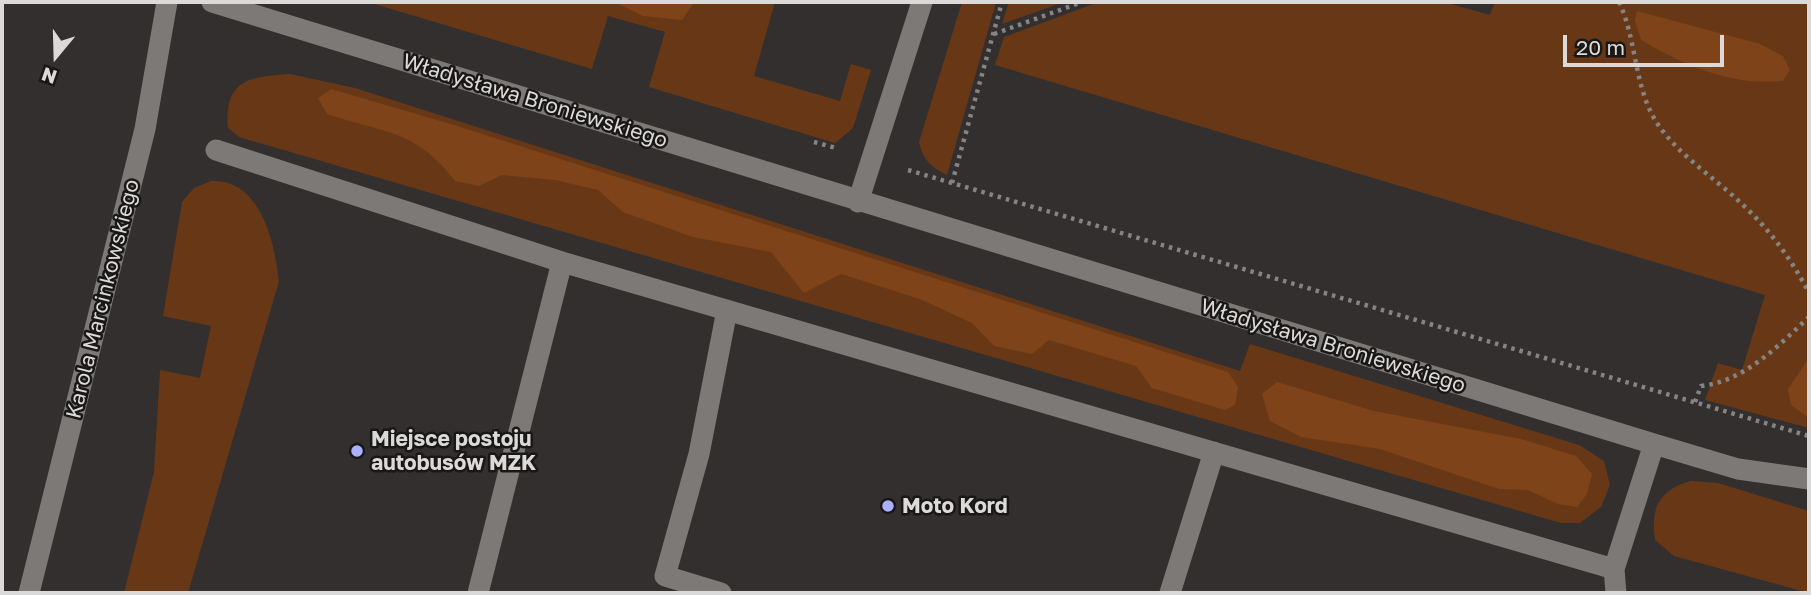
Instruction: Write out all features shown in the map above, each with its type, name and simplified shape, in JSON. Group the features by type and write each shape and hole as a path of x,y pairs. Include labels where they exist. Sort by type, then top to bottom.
{"street":[{"name":"Karola Marcinkowskiego","path":"29,593 145,129 167,2"},
{"name":"Władysława Broniewskiego","path":"212,2 1654,444 1738,469 1809,479"},
{"path":"858,202 922,2"},
{"path":"216,150 562,262 1614,569"},
{"path":"478,593 562,262"},
{"path":"721,593 665,576 699,454 727,310"},
{"path":"1616,593 1614,569 1654,444"},
{"path":"1170,593 1214,452"}],"path":[{"path":"940,226 1002,2"},
{"path":"993,35 1082,2"},
{"path":"1619,2 1629,22 1646,105 1659,127 1694,162 1744,205 1791,259 1809,293"},
{"path":"810,141 1809,436"},
{"path":"1695,402 1701,386 1722,383 1747,369 1809,317"}],"shaded area":[{"path":"368,2 775,2 754,76 840,101 851,64 871,70 853,128 835,143 649,87 665,32 608,16 592,69"},
{"path":"615,2 694,2 682,20 643,16"},
{"path":"962,2 996,2 947,175 928,162 919,142"},
{"path":"1009,2 1064,2 1002,24"},
{"path":"1099,2 1444,2 1490,15 1495,2 1809,2 1809,428 1705,400 1718,363 1742,370 1765,295 995,65 1004,37"},
{"path":"1637,11 1760,44 1783,56 1790,70 1783,81 1764,82 1727,77 1692,66 1641,40 1635,21"},
{"path":"290,74 355,88 1240,371 1250,344 1579,445 1604,461 1610,485 1601,507 1580,523 1561,523 239,137 228,128 231,99 243,83 252,79"},
{"path":"331,89 454,125 1228,372 1238,387 1235,405 1225,410 1152,388 1136,366 1049,340 1032,354 994,346 972,323 920,299 841,274 804,293 771,252 693,237 623,212 598,190 555,180 502,175 479,186 455,181 441,164 412,142 327,114 318,98"},
{"path":"211,181 228,183 242,190 253,201 269,231 279,281 188,593 124,593 154,472 160,370 200,378 211,326 163,316 182,202 194,188"},
{"path":"1809,358 1809,418 1791,405 1788,389"},
{"path":"1277,382 1374,411 1521,439 1576,456 1592,474 1587,494 1577,507 1558,504 1528,490 1499,489 1380,449 1301,437 1270,421 1262,394"},
{"path":"1691,481 1718,483 1809,511 1809,593 1674,556 1655,540 1654,519 1659,502 1671,490"}],"place":[{"name":"Miejsce postoju autobusów MZK","path":"357,451"},
{"name":"Moto Kord","path":"888,506"}]}
